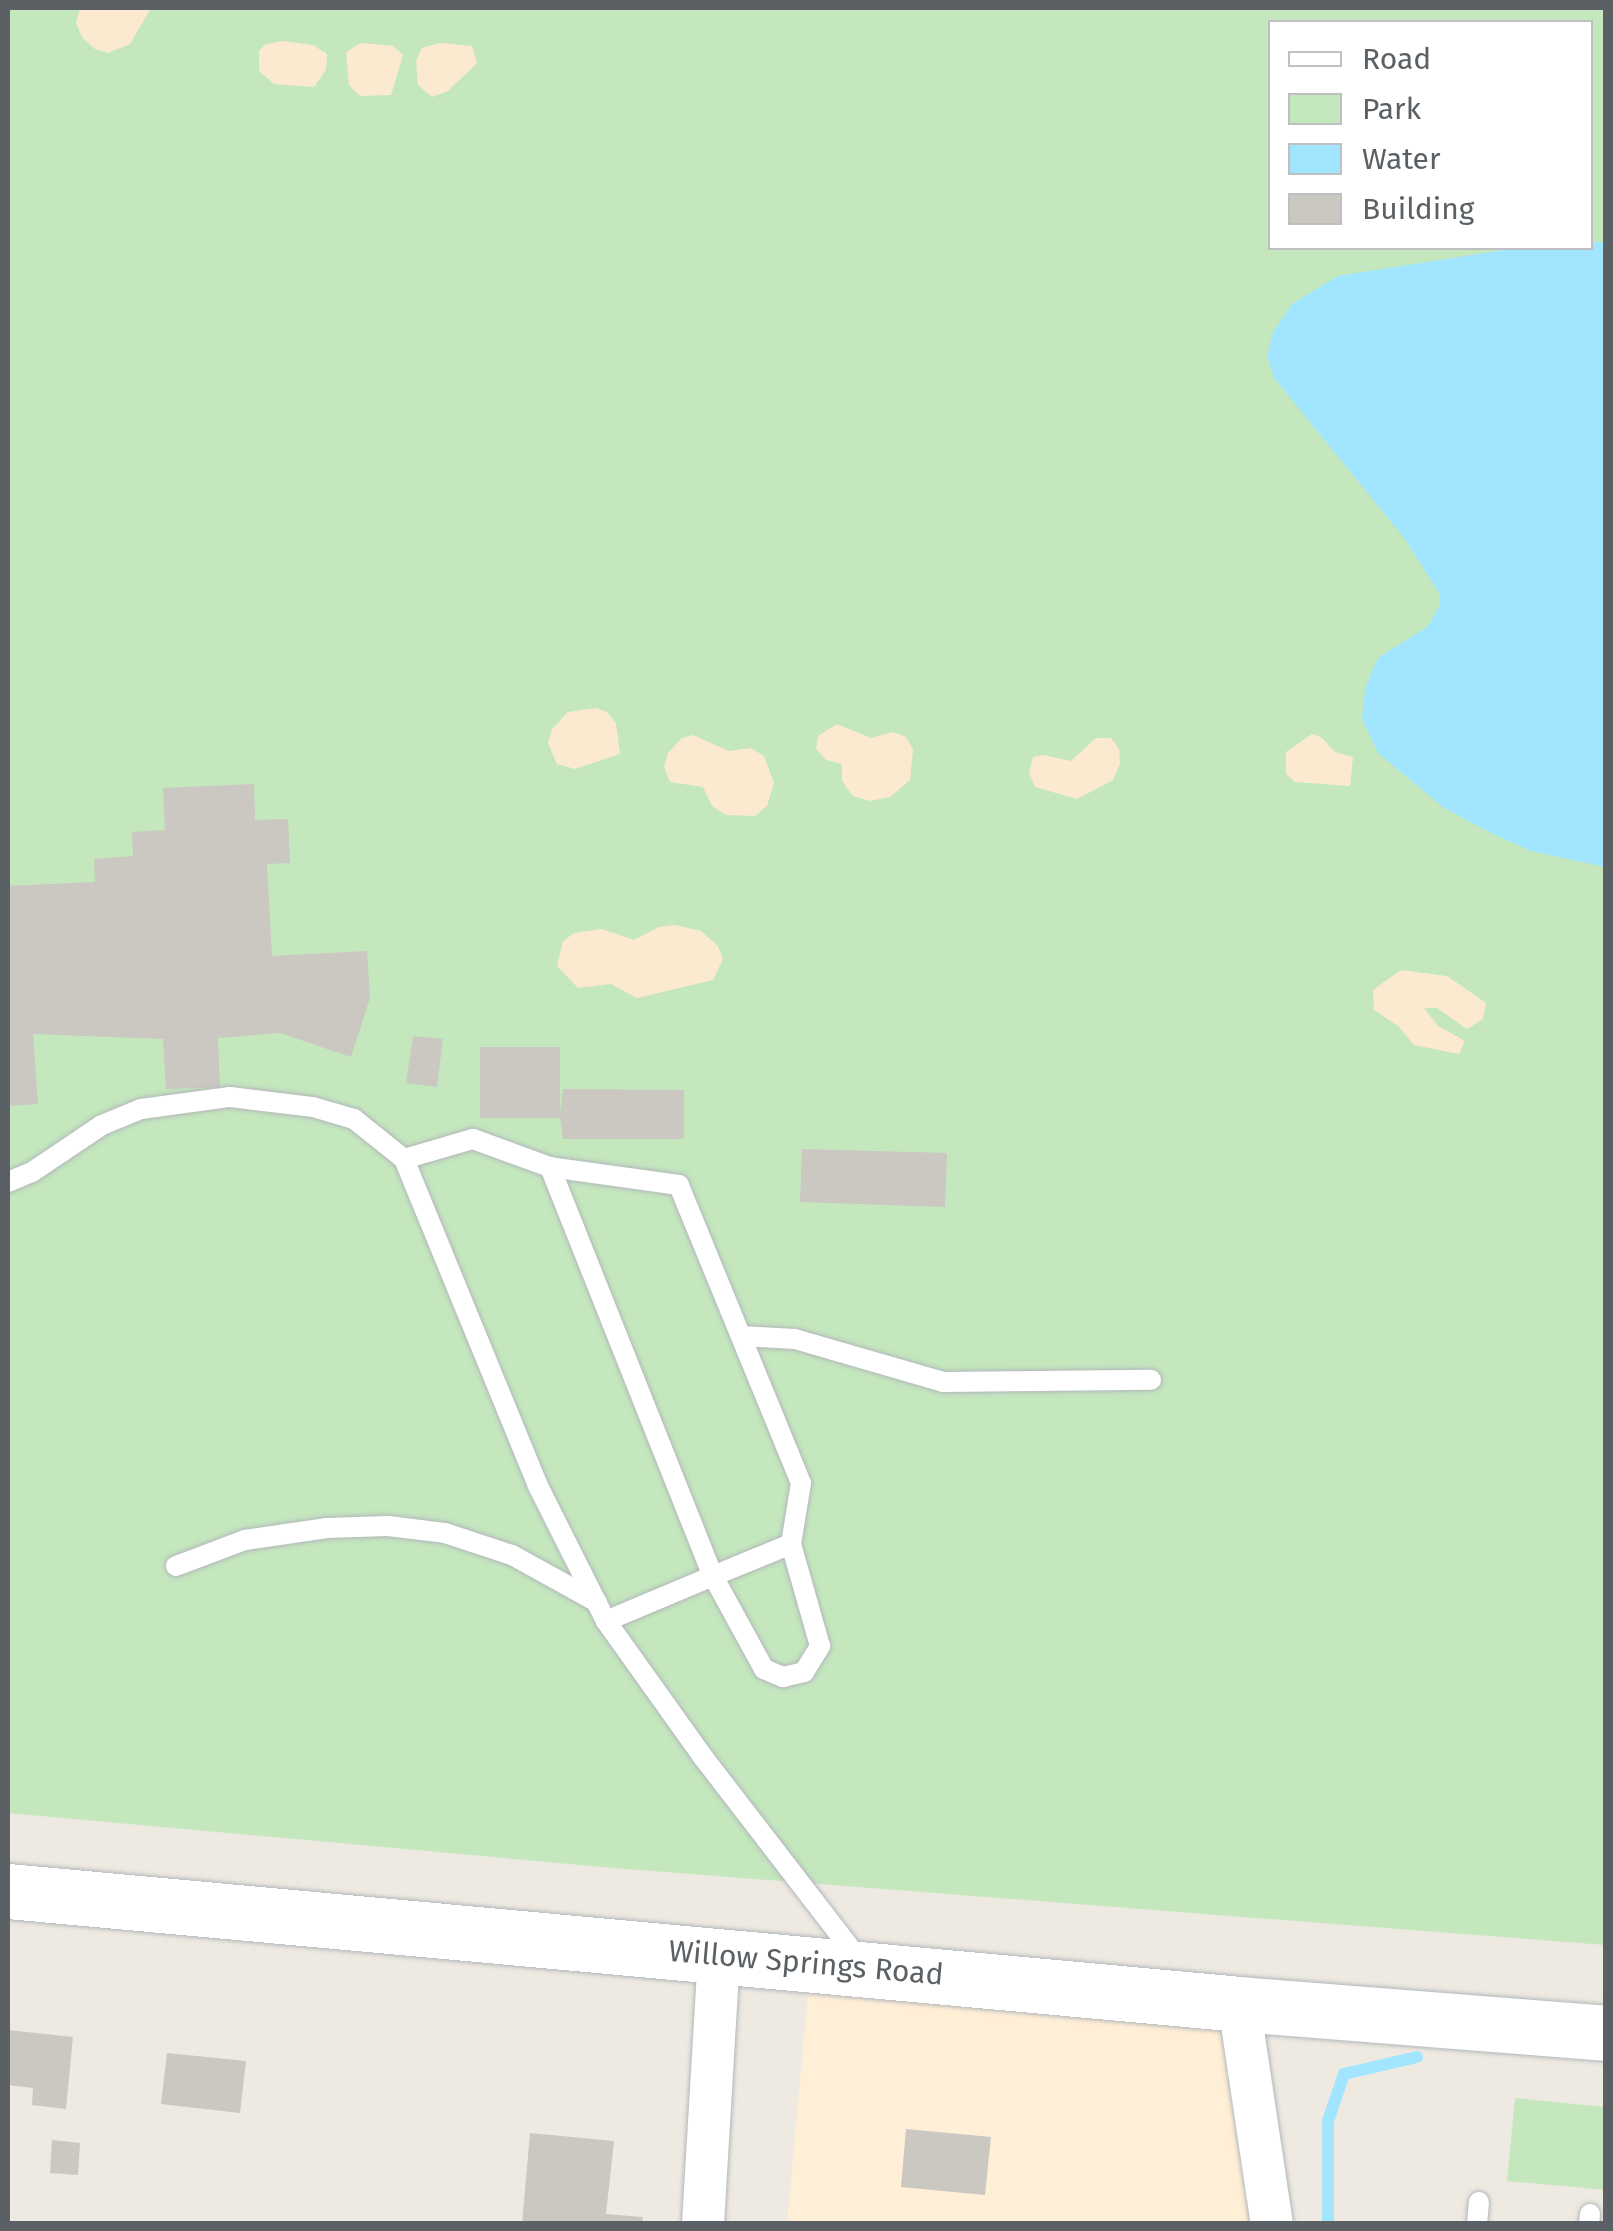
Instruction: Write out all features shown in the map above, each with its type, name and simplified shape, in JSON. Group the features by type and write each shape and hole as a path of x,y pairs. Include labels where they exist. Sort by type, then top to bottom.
{"main road":[{"name":"Willow Springs Road","path":"8,1891 1239,2004 1606,2033"}],"street":[{"path":"703,2224 719,1954"},
{"path":"1239,2004 1272,2224"}],"lane":[{"path":"8,1182 32,1172 102,1124 140,1109 230,1096 314,1107 354,1119 404,1159 537,1484 602,1612 703,1757 866,1968"},
{"path":"404,1159 473,1140 550,1167 680,1186 801,1482 791,1544 820,1634 818,1656 804,1672 783,1677 764,1669 713,1576 550,1167"},
{"path":"741,1336 795,1338 944,1382 1152,1380"},
{"path":"176,1566 246,1540 327,1528 388,1526 445,1533 512,1555 602,1612"},
{"path":"602,1612 713,1576 791,1544"}],"shaded area":[{"path":"809,1983 1229,2024 1251,2223 787,2224"}],"green space":[{"path":"8,8 1605,8 1605,1945 614,1868 8,1813"},
{"path":"1515,2098 1605,2107 1605,2190 1507,2181"}],"sand":[{"path":"80,8 151,8 130,44 108,53 95,49 82,37 76,23"},
{"path":"283,41 313,45 327,54 326,70 314,87 274,84 259,71 259,51 266,44"},
{"path":"361,43 393,46 403,55 391,95 360,96 349,85 346,52"},
{"path":"439,43 472,46 477,63 448,91 432,97 418,85 416,61 422,48"},
{"path":"596,708 607,712 616,723 620,754 575,769 557,764 548,743 552,729 568,712"},
{"path":"837,724 871,738 893,732 906,737 913,750 910,780 890,797 870,801 853,796 842,781 842,764 826,760 816,749 818,736"},
{"path":"1312,734 1321,737 1335,752 1353,757 1350,786 1295,782 1286,774 1286,752"},
{"path":"693,735 729,751 751,748 764,756 774,783 767,806 755,816 726,815 712,806 703,787 670,782 664,767 668,753 682,738"},
{"path":"1096,738 1111,738 1119,749 1120,764 1113,780 1077,799 1035,787 1029,773 1033,757 1043,755 1071,761"},
{"path":"675,925 701,931 718,946 723,959 713,980 637,998 611,984 578,988 557,966 563,941 574,933 602,929 634,940 659,927"},
{"path":"1401,970 1447,976 1486,1003 1483,1019 1467,1029 1437,1008 1424,1008 1438,1026 1465,1041 1459,1054 1414,1045 1398,1026 1374,1010 1373,990"}],"water":[{"path":"1593,242 1605,242 1605,867 1531,851 1444,808 1378,753 1362,719 1365,688 1378,658 1427,627 1439,607 1440,595 1405,539 1274,378 1267,356 1273,332 1292,304 1338,276 1503,250 1593,250"}],"building":[{"path":"254,784 255,820 288,819 290,863 267,864 272,956 367,951 370,998 351,1057 280,1033 218,1038 220,1087 166,1089 163,1039 33,1034 38,1104 8,1106 8,886 95,882 94,859 133,856 132,832 165,830 163,788"},
{"path":"413,1036 443,1039 437,1087 406,1083"},
{"path":"480,1047 560,1047 560,1114 563,1089 684,1090 684,1139 563,1139 560,1118 480,1118"},
{"path":"802,1149 947,1153 945,1207 800,1202"},
{"path":"8,2030 73,2037 66,2109 32,2105 33,2088 8,2085"},
{"path":"167,2053 246,2061 240,2113 161,2104"},
{"path":"906,2129 991,2137 985,2195 901,2187"},
{"path":"530,2133 614,2141 606,2214 643,2217 642,2224 522,2224"},
{"path":"52,2140 80,2143 78,2175 50,2173"}],"waterway":[{"path":"1328,2224 1328,2121 1344,2074 1417,2057"}]}
